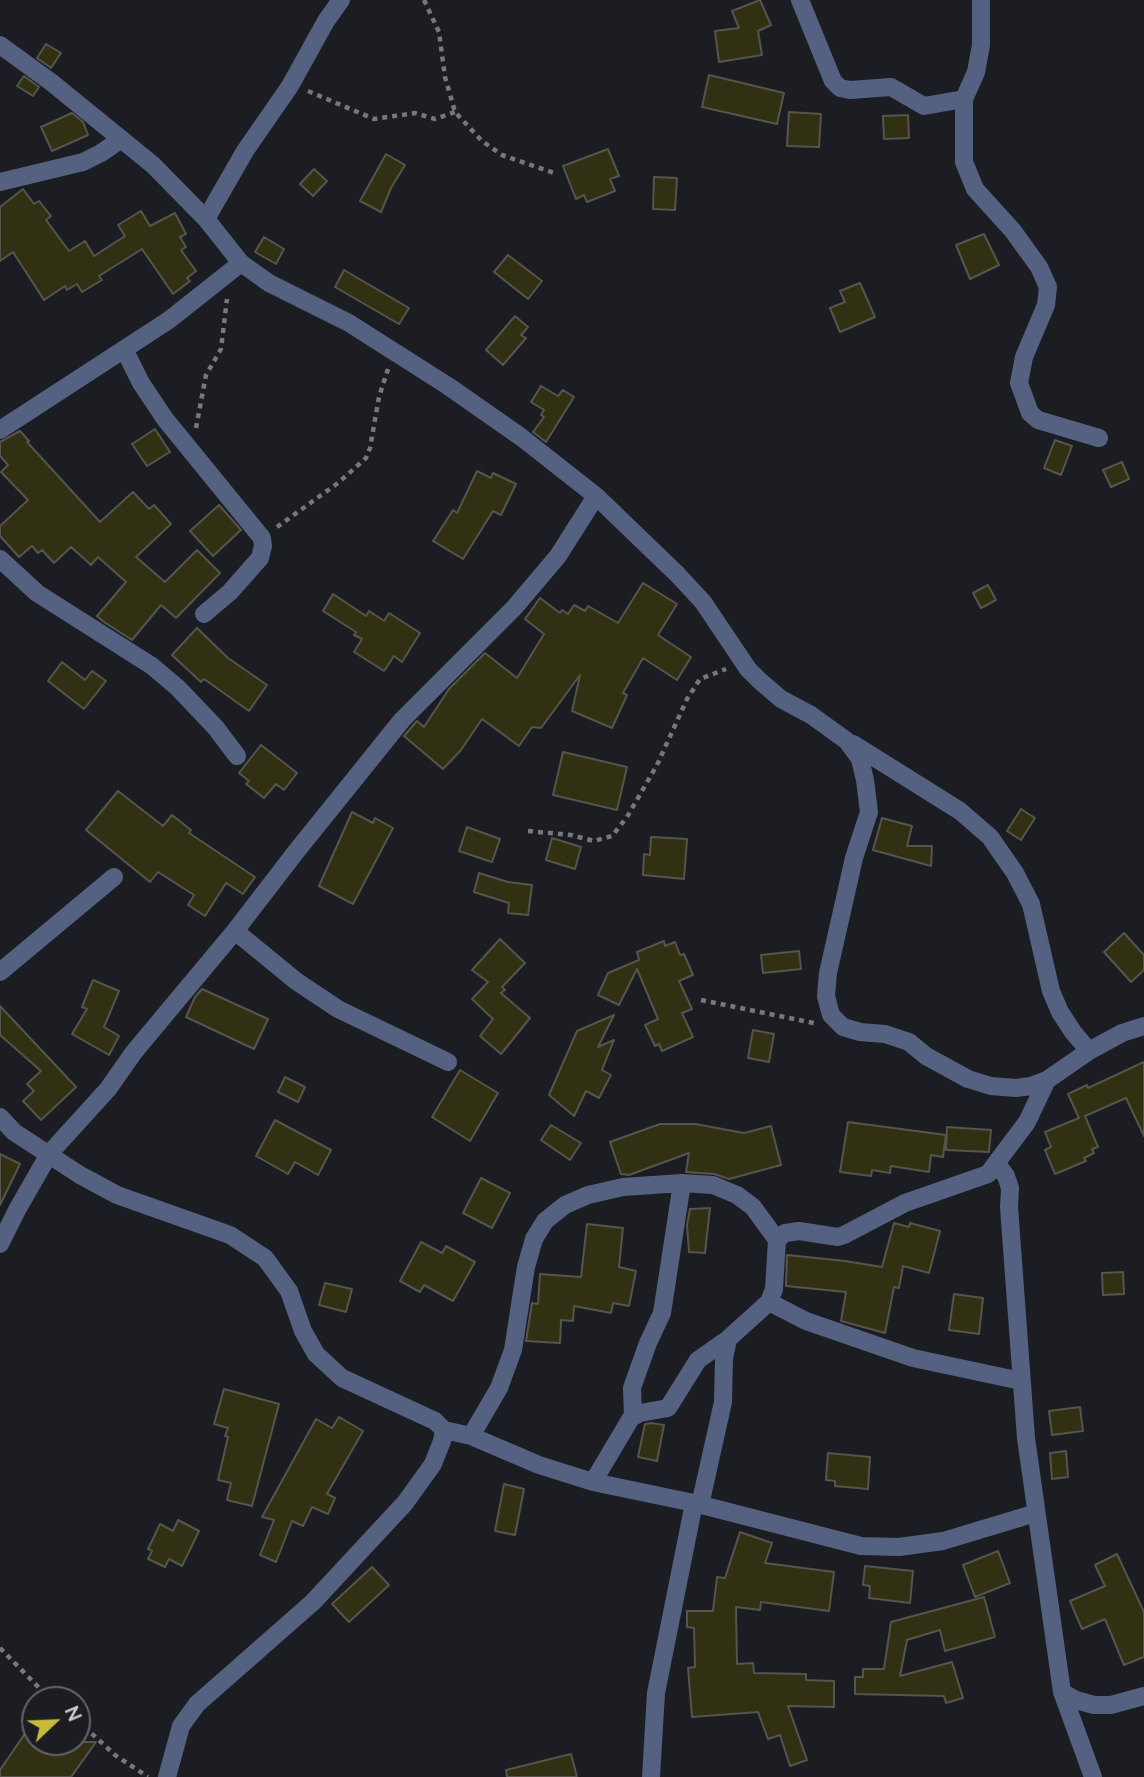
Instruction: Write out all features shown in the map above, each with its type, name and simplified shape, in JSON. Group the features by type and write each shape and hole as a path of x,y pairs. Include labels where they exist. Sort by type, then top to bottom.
{"street":[{"path":"206,219 341,0"},
{"path":"800,0 833,81 840,88 891,88 924,106 964,99"},
{"path":"981,0 981,45 976,72 964,99 964,162 975,189 1013,231 1039,267 1048,287 1046,305 1024,357 1019,383 1030,413 1038,420 1098,438"},
{"path":"0,45 51,82 153,165 206,219 235,268 349,323 521,436 596,496 677,574 703,602 748,669 781,699 811,715 847,741 960,811 990,836 1015,873 1031,904 1051,991 1060,1012 1089,1051"},
{"path":"0,182 83,162 120,140"},
{"path":"0,430 169,320 235,268"},
{"path":"124,349 141,383 159,410 262,538 264,546 260,558 230,592 204,614"},
{"path":"0,1244 16,1210 49,1154 108,1089 141,1043 235,931 402,720 514,608 558,556 596,496"},
{"path":"0,559 37,593 152,666 178,688 216,728 237,756"},
{"path":"847,741 860,758 869,811 854,858 828,973 826,996 831,1015 843,1027 860,1032 885,1034 909,1042 926,1056 968,1079 990,1086 1016,1088 1047,1080 1089,1051 1122,1033 1144,1026"},
{"path":"0,972 114,877"},
{"path":"235,931 296,981 338,1009 448,1062"},
{"path":"776,1240 785,1233 799,1231 838,1237 905,1203 988,1174 1027,1122 1047,1080"},
{"path":"0,1117 15,1132 117,1195 230,1235 265,1258 289,1291 303,1331 316,1354 342,1378 435,1421 444,1430 471,1436 539,1465 593,1482 697,1504 861,1546 899,1547 943,1541 1036,1513"},
{"path":"997,1164 1006,1176 1010,1188 1020,1381 1062,1692 1093,1777"},
{"path":"471,1436 499,1388 513,1350 526,1267 534,1239 545,1221 565,1205 588,1195 623,1187 682,1183 713,1185 737,1195 753,1207 776,1240 774,1289 769,1302 728,1339 698,1360 670,1406 633,1416"},
{"path":"593,1482 633,1416 632,1388 662,1312 682,1183"},
{"path":"769,1302 806,1321 913,1358 1020,1381"},
{"path":"651,1777 656,1693 697,1504 723,1402 724,1359 728,1339"},
{"path":"169,1776 181,1726 197,1704 313,1602 405,1503 433,1464 444,1430"},
{"path":"1062,1692 1076,1700 1094,1705 1111,1705 1144,1696"}],"path":[{"path":"424,0 439,32 445,77 455,112 482,141 502,155 554,173"},
{"path":"290,86 317,93 374,119 415,113 435,120 455,112"},
{"path":"193,454 202,388 221,349 235,268"},
{"path":"262,538 338,483 366,458 391,349"},
{"path":"528,831 571,835 594,841 612,836 627,817 657,765 687,699 700,679 729,668 748,669"},
{"path":"701,1000 843,1027"},
{"path":"0,1648 37,1686"},
{"path":"91,1733 115,1755 148,1777"}],"building":[{"path":"760,0 771,25 758,31 762,55 719,62 715,31 739,28 732,11"},
{"path":"46,44 61,53 51,68 37,58"},
{"path":"709,75 784,93 777,124 702,107"},
{"path":"24,76 39,87 33,96 17,86"},
{"path":"789,112 821,114 819,147 787,146"},
{"path":"72,113 83,122 88,135 52,151 41,127"},
{"path":"908,115 909,138 884,139 883,116"},
{"path":"608,149 619,176 610,179 615,191 587,202 584,195 576,199 563,166"},
{"path":"386,154 405,165 381,212 360,201"},
{"path":"314,169 327,181 313,196 300,184"},
{"path":"654,177 677,178 675,210 653,209"},
{"path":"23,189 34,204 39,201 51,216 46,220 69,251 85,241 94,256 125,236 118,225 141,211 150,226 175,213 186,234 180,237 186,247 181,250 196,271 187,278 190,281 173,294 142,249 99,276 102,280 82,292 77,284 67,290 65,286 44,300 13,252 0,261 0,207"},
{"path":"984,234 999,265 970,279 956,245"},
{"path":"264,237 284,249 276,264 255,252"},
{"path":"508,255 542,281 528,299 494,272"},
{"path":"344,270 409,308 399,324 335,287"},
{"path":"860,283 875,317 840,332 830,308 845,302 840,291"},
{"path":"515,316 528,327 521,335 526,338 503,365 486,350"},
{"path":"541,386 558,396 563,390 574,397 546,442 533,432 544,417 541,415 544,410 531,402"},
{"path":"155,429 170,452 147,466 132,444"},
{"path":"20,431 100,522 133,492 149,509 154,505 171,524 136,557 165,582 197,550 220,573 176,618 161,605 132,640 104,622 97,616 126,582 98,557 91,565 71,547 54,563 42,550 38,553 32,546 19,557 0,536 0,526 28,500 1,472 8,465 0,456 0,442"},
{"path":"1055,440 1072,446 1061,475 1044,468"},
{"path":"1122,462 1129,479 1111,487 1103,470"},
{"path":"477,471 491,478 493,473 516,484 501,515 493,511 463,559 433,541 453,510 457,513"},
{"path":"219,505 241,530 213,556 190,531"},
{"path":"643,583 677,604 658,635 691,657 677,680 643,658 623,693 627,695 612,728 572,711 580,675 541,728 532,727 519,746 482,719 461,750 443,769 404,736 417,721 424,727 449,689 485,653 517,678 544,634 525,619 540,598 560,613 562,610 568,614 574,605 585,611 588,606 618,623"},
{"path":"988,585 996,600 981,608 973,593"},
{"path":"333,594 366,616 369,611 384,621 389,613 420,633 402,662 394,656 384,671 354,652 362,639 354,635 356,632 323,611"},
{"path":"197,628 228,658 267,685 249,711 204,679 201,682 172,655"},
{"path":"62,662 85,680 92,671 106,681 84,709 48,681"},
{"path":"261,745 297,773 284,790 276,784 264,798 246,784 249,781 239,773"},
{"path":"563,752 627,767 617,810 553,795"},
{"path":"118,791 163,826 172,815 191,830 189,833 255,877 243,894 226,883 205,916 188,905 194,895 158,872 150,882 86,830"},
{"path":"1021,809 1035,818 1021,840 1007,831"},
{"path":"352,812 373,823 375,818 393,828 353,904 319,886"},
{"path":"882,818 912,826 907,846 932,846 931,866 873,850"},
{"path":"467,827 500,839 492,862 459,851"},
{"path":"651,837 687,839 684,879 643,875 644,854 650,855"},
{"path":"552,838 581,847 575,869 546,860"},
{"path":"479,873 508,882 532,885 528,915 508,913 509,903 474,892"},
{"path":"1124,933 1144,955 1144,970 1131,982 1104,952"},
{"path":"500,939 525,963 502,987 505,990 501,993 530,1018 501,1054 480,1036 493,1019 472,999 488,982 472,970"},
{"path":"664,941 665,946 675,942 680,955 684,954 693,975 679,981 692,1009 682,1013 693,1037 662,1051 659,1044 655,1046 645,1025 658,1019 637,969 619,1005 598,995 608,973 639,960 637,952"},
{"path":"799,951 801,969 763,973 761,955"},
{"path":"93,980 119,991 104,1027 119,1036 109,1055 72,1034 87,1009 82,1007"},
{"path":"202,989 268,1019 254,1049 186,1017 195,997"},
{"path":"0,1006 76,1087 41,1120 23,1101 34,1091 27,1084 41,1071 0,1035"},
{"path":"614,1015 598,1047 614,1040 602,1070 611,1075 599,1098 586,1091 574,1116 549,1095 577,1031"},
{"path":"753,1030 774,1034 769,1062 748,1058"},
{"path":"1144,1062 1144,1136 1126,1098 1085,1116 1098,1147 1092,1149 1094,1153 1084,1158 1086,1161 1055,1174 1045,1150 1051,1147 1045,1132 1079,1118 1068,1094 1087,1085 1088,1088"},
{"path":"460,1070 498,1093 470,1141 432,1117"},
{"path":"285,1077 305,1087 298,1102 278,1092"},
{"path":"275,1120 331,1150 318,1175 295,1162 288,1174 256,1156"},
{"path":"848,1122 946,1135 943,1157 931,1155 929,1172 891,1166 890,1173 872,1170 871,1176 840,1172"},
{"path":"660,1124 695,1124 744,1133 771,1126 781,1165 729,1179 714,1174 686,1172 689,1153 629,1175 621,1174 610,1142"},
{"path":"551,1125 581,1143 570,1160 541,1140"},
{"path":"947,1127 991,1130 989,1152 946,1150"},
{"path":"0,1154 20,1164 0,1205"},
{"path":"481,1178 510,1193 492,1228 463,1213"},
{"path":"710,1208 705,1253 689,1252 687,1225 690,1209"},
{"path":"894,1223 909,1227 910,1223 940,1231 929,1273 903,1266 899,1288 894,1287 885,1333 841,1321 846,1292 786,1286 787,1255 882,1267"},
{"path":"587,1224 623,1228 619,1267 636,1271 629,1306 613,1303 611,1313 574,1306 573,1321 561,1320 560,1343 526,1341 532,1303 538,1304 540,1274 581,1277"},
{"path":"421,1242 442,1253 446,1246 475,1262 453,1301 424,1285 420,1292 400,1281"},
{"path":"1123,1272 1124,1294 1103,1295 1102,1273"},
{"path":"325,1283 352,1289 346,1312 319,1305"},
{"path":"954,1294 983,1298 979,1334 949,1330"},
{"path":"224,1389 279,1404 252,1506 227,1500 231,1483 218,1480 228,1428 214,1424"},
{"path":"1080,1407 1083,1431 1052,1435 1049,1411"},
{"path":"339,1417 363,1431 327,1494 335,1498 328,1514 312,1507 303,1526 292,1521 276,1562 260,1555 274,1520 262,1517 316,1419 332,1428"},
{"path":"645,1424 664,1425 657,1461 638,1457"},
{"path":"1066,1451 1068,1477 1052,1479 1050,1453"},
{"path":"828,1453 870,1457 868,1489 835,1486 835,1481 826,1480"},
{"path":"504,1484 524,1489 515,1535 495,1531"},
{"path":"178,1520 199,1531 182,1566 169,1559 165,1567 148,1559 152,1551 148,1549 160,1524 173,1531"},
{"path":"740,1532 772,1543 765,1563 834,1572 829,1611 761,1602 760,1610 736,1607 737,1664 753,1663 754,1673 806,1674 806,1680 834,1681 834,1707 788,1706 807,1760 790,1766 780,1735 768,1739 758,1712 692,1717 688,1668 695,1667 694,1628 687,1627 687,1611 713,1611 717,1577 725,1578"},
{"path":"998,1551 1010,1583 975,1597 963,1565"},
{"path":"1117,1554 1144,1612 1144,1657 1124,1665 1105,1619 1082,1629 1070,1601 1105,1586 1095,1565"},
{"path":"865,1566 913,1571 910,1603 869,1598 870,1586 863,1585"},
{"path":"372,1567 389,1585 349,1622 332,1604"},
{"path":"984,1597 995,1637 945,1651 940,1630 907,1640 900,1676 952,1662 963,1698 946,1703 944,1696 855,1694 855,1677 863,1677 863,1669 884,1669 891,1622"},
{"path":"21,1739 21,1756 86,1756 71,1777 0,1777 0,1770"},
{"path":"571,1754 577,1777 507,1777 506,1770"}]}
